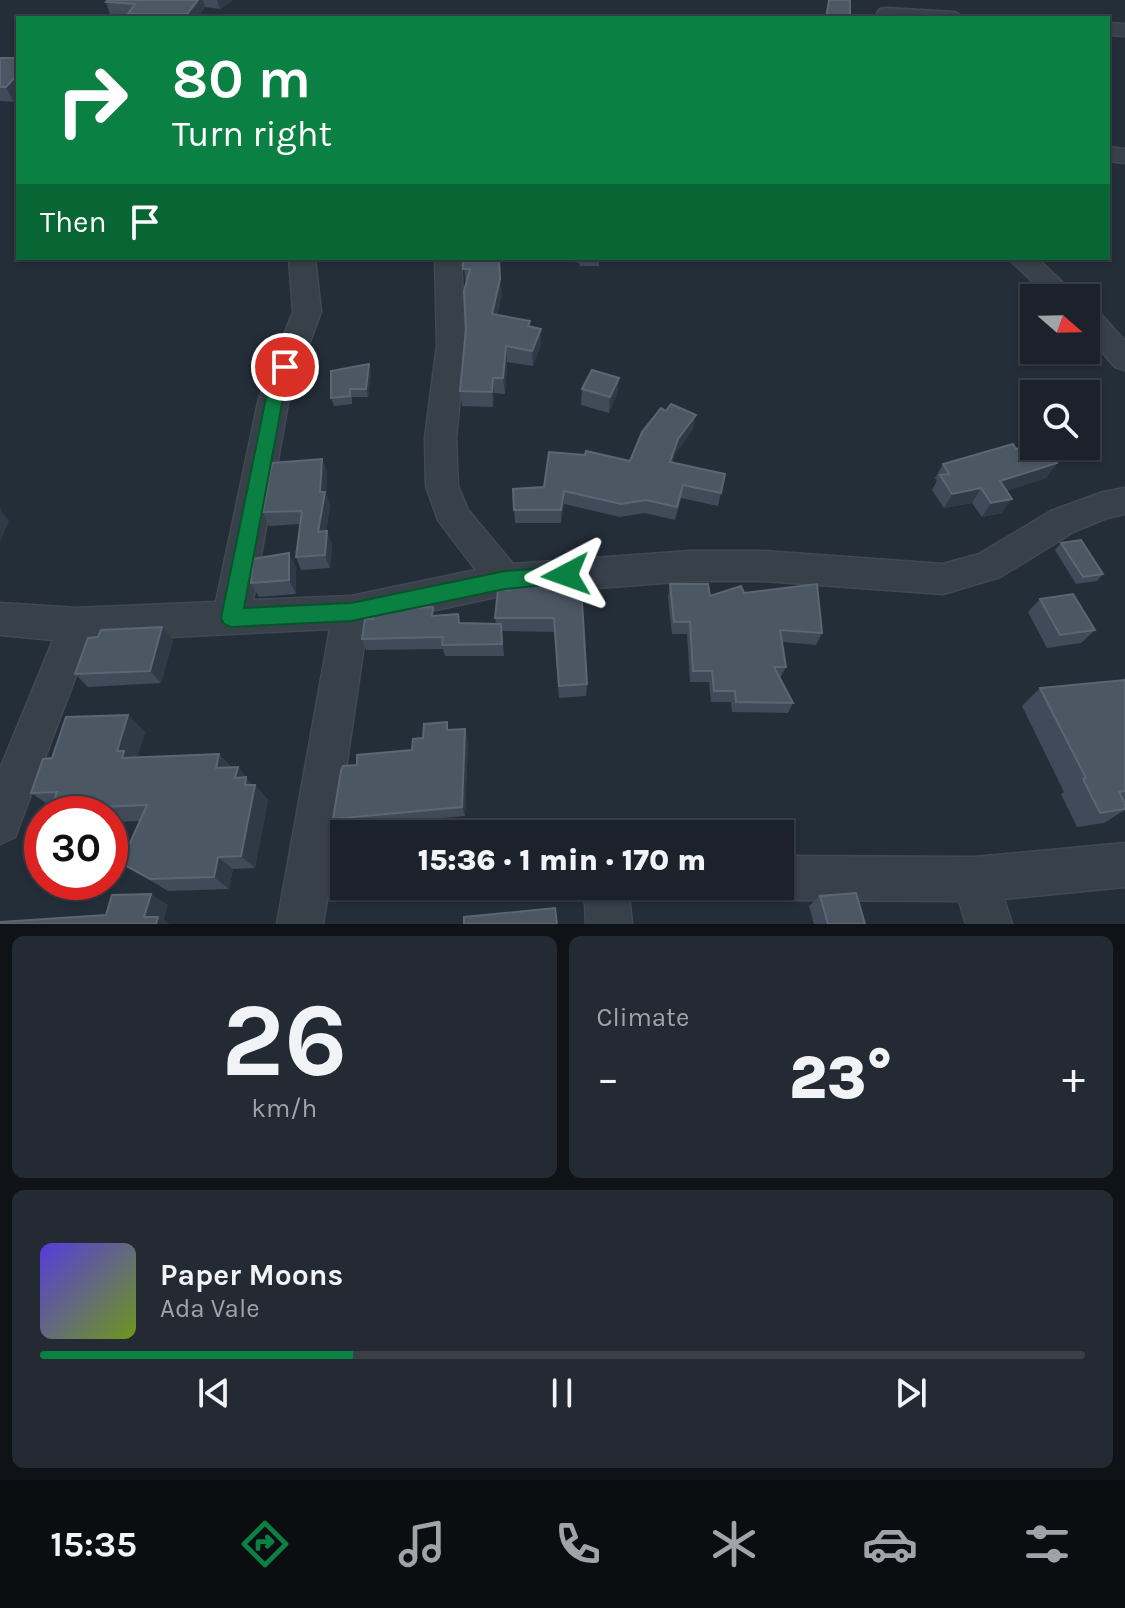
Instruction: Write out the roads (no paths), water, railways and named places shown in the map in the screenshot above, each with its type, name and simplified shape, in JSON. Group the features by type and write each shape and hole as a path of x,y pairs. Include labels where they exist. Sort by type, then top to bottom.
{"street":[{"path":"885,10 938,16"},
{"path":"231,618 274,398 307,312 302,260"},
{"path":"448,260 452,318 449,375 440,438 446,503 505,580"},
{"path":"1023,260 1050,284"},
{"path":"1100,331 1125,360"},
{"path":"0,619 77,625 351,612 505,580 690,566 749,566 943,579 988,566 1063,521 1103,505 1125,501"},
{"path":"300,924 326,865 351,612"},
{"path":"0,822 77,625"},
{"path":"794,878 975,879 1125,865"},
{"path":"975,879 989,924"},
{"path":"607,900 609,924"}]}
